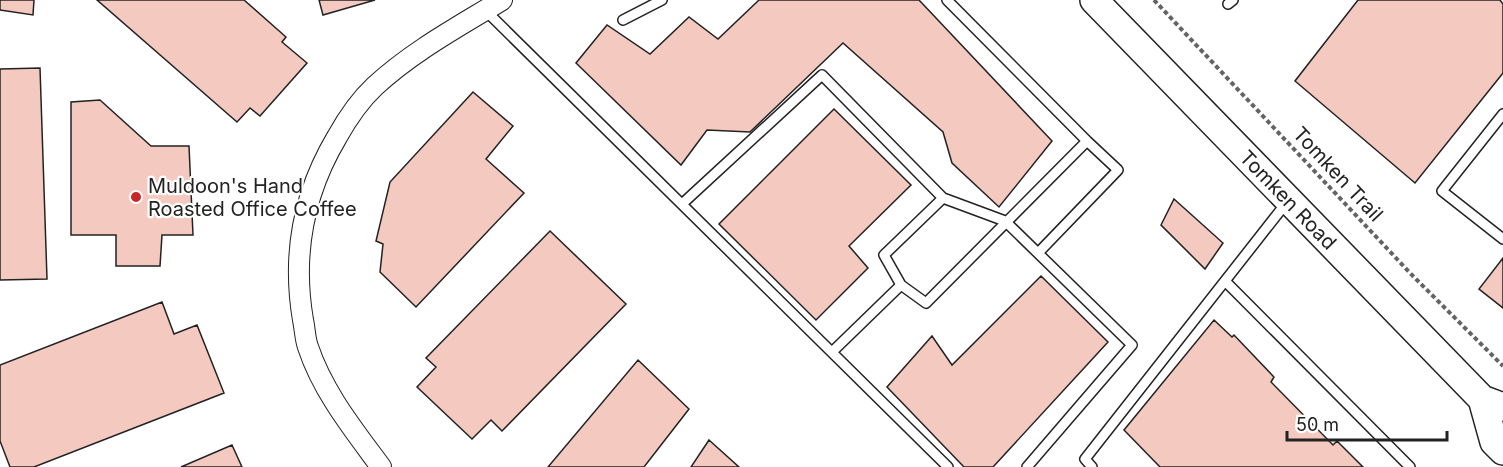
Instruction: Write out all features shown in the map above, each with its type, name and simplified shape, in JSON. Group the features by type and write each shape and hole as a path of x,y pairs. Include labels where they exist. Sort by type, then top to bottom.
{"main road":[{"name":"Tomken Road","path":"1094,0 1288,200 1492,403 1494,442 1503,451"}],"street":[{"path":"381,467 335,405 308,346 299,297 301,236 310,192 347,119 374,87 428,43 493,5"}],"lane":[{"path":"623,21 662,0"},
{"path":"947,0 1086,141 1118,170 1038,253"},
{"path":"493,5 682,204 948,467"},
{"path":"682,204 822,75 943,198 1007,223 1132,345 1027,467"},
{"path":"1503,114 1442,191 1503,239"},
{"path":"943,198 884,255 901,285 926,303 1086,141"},
{"path":"1092,467 1085,459 1288,200"},
{"path":"1225,281 1410,467"},
{"path":"832,352 901,285"}],"path":[{"name":"Tomken Trail","path":"1154,0 1411,274 1503,366"}],"building":[{"path":"0,0 34,0 33,15 0,10"},
{"path":"97,0 244,0 286,37 282,42 307,63 260,116 250,108 237,122"},
{"path":"319,0 375,0 323,15"},
{"path":"759,0 919,0 1052,141 999,207 952,163 943,132 843,43 750,132 707,130 681,165 576,63 607,25 650,54 689,17 718,39"},
{"path":"1358,0 1500,0 1503,4 1503,73 1415,183 1295,81"},
{"path":"40,68 47,279 0,280 0,69"},
{"path":"473,92 513,126 486,159 524,193 416,307 380,272 383,244 376,241 390,182"},
{"path":"100,100 151,146 189,146 193,235 162,235 160,266 116,266 116,235 71,235 71,102"},
{"path":"834,109 911,185 849,246 868,268 816,320 719,224"},
{"path":"1174,199 1223,243 1205,269 1161,225"},
{"path":"550,231 626,304 502,431 491,420 472,439 417,387 436,367 426,358"},
{"path":"1503,258 1503,308 1479,289"},
{"path":"1041,276 1108,342 993,467 964,467 887,387 932,336 952,365"},
{"path":"162,302 174,334 197,325 224,393 34,467 10,467 0,441 0,365"},
{"path":"1214,320 1232,337 1234,335 1274,377 1271,382 1333,445 1337,441 1363,467 1160,467 1124,430"},
{"path":"638,360 689,409 644,467 548,467"},
{"path":"709,440 739,467 691,467"},
{"path":"232,445 242,467 181,467"}],"place":[{"name":"Muldoon's Hand Roasted Office Coffee","path":"136,197"}]}
